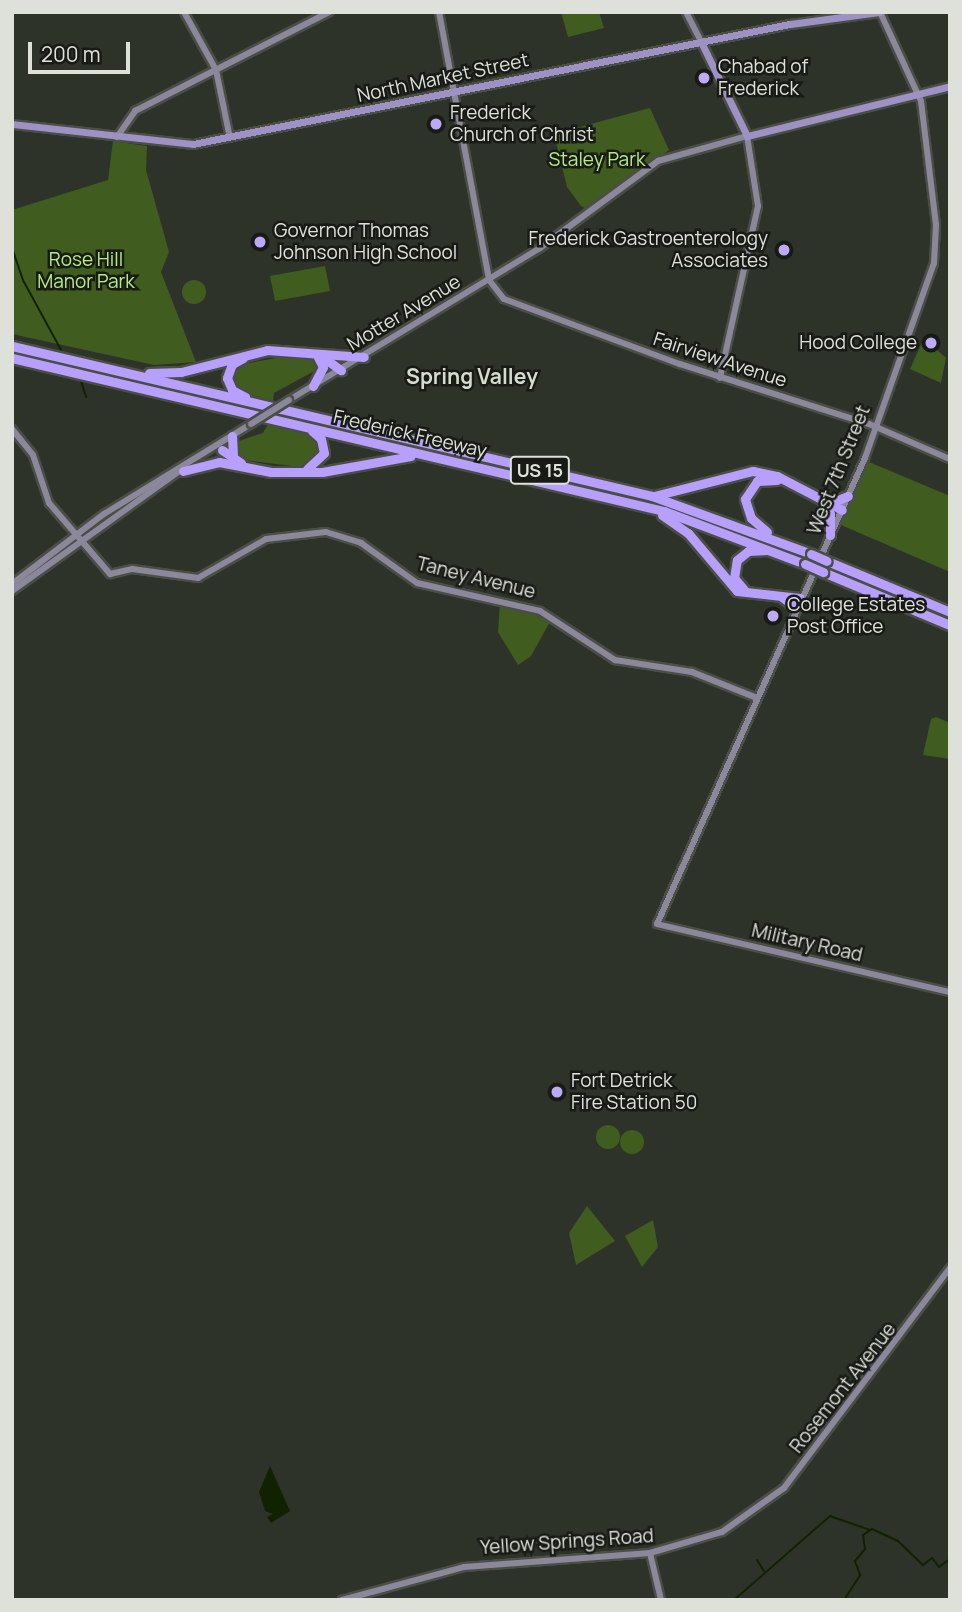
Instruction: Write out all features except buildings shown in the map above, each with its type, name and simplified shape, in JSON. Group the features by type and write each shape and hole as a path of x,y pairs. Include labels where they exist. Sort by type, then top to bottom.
{"highway":[{"name":"Frederick Freeway","path":"12,346 652,496 779,541 950,612"},
{"path":"121,371 181,372 267,350 364,357"},
{"path":"263,405 230,387 227,374 235,361 274,354 317,355 341,370"},
{"path":"329,354 341,370"},
{"path":"313,386 323,367 317,355"},
{"name":"Frederick Freeway","path":"12,358 629,503 775,550 950,625"},
{"path":"184,469 232,461 272,468 315,466 324,453 321,439 289,423"},
{"path":"232,436 232,461"},
{"path":"220,447 232,461 291,473 394,456 437,459"},
{"path":"652,496 753,471 827,502 848,496"},
{"path":"779,541 748,514 745,499 751,486 776,480 842,510"},
{"path":"827,502 830,535"},
{"path":"629,503 683,528 737,591 780,596 798,603"},
{"path":"775,550 741,555 734,568 737,582 747,592 789,592 798,603"}],"main road":[{"name":"North Market Street","path":"12,124 184,145 230,138 701,42 880,12"},
{"path":"701,42 747,136"},
{"name":"Motter Avenue","path":"747,136 950,86"}],"street":[{"path":"184,12 216,70 230,138"},
{"path":"117,137 135,111 329,12"},
{"path":"439,12 489,280"},
{"path":"686,12 701,42"},
{"name":"West 7th Street","path":"657,924 848,496 936,254 919,94 880,12"},
{"path":"128,121 128,138"},
{"path":"720,377 758,206 747,136"},
{"name":"Motter Avenue","path":"78,536 220,447 232,436 289,400 489,280 658,161 747,136"},
{"name":"Fairview Avenue","path":"489,280 515,305 720,377 875,426 950,459"},
{"path":"12,429 33,455 41,482 53,506 78,536"},
{"name":"Taney Avenue","path":"78,536 110,575 132,569 198,578 266,539 326,532 361,543 416,583 540,611 615,660 692,671 757,698"},
{"path":"12,584 78,536"},
{"path":"12,592 78,536"},
{"name":"Military Road","path":"657,924 950,992"},
{"name":"Rosemont Avenue","path":"749,1517 810,1458 950,1269"},
{"name":"Yellow Springs Road","path":"342,1600 485,1563 650,1553 700,1542 749,1517"},
{"path":"650,1553 661,1600"}],"green space":[{"path":"561,12 599,12 604,28 568,37"},
{"name":"Staley Park","path":"650,108 669,150 587,209 581,206 567,187 554,134"},
{"name":"Rose Hill Manor Park","path":"113,141 147,146 146,170 169,252 161,272 196,362 154,365 12,334 12,210 108,180"},
{"path":"325,266 330,291 275,301 270,276"},
{"path":"194,280 203,283 206,292 203,301 194,304 185,301 182,292 185,283"},
{"path":"924,338 946,358 941,383 910,369"},
{"path":"287,356 311,357 318,369 274,393 273,401 236,391 230,373 233,366"},
{"path":"268,424 313,434 323,447 308,468 236,459 236,442 263,433"},
{"path":"869,462 950,496 950,572 841,525"},
{"path":"500,603 551,620 531,656 518,665 498,632"},
{"path":"936,717 950,723 950,759 923,755 931,719"},
{"path":"608,1125 619,1132 620,1137 613,1148 608,1149 597,1142 596,1137 603,1126"},
{"path":"632,1130 643,1137 644,1142 637,1153 632,1154 621,1147 620,1142 627,1131"},
{"path":"587,1206 615,1241 576,1265 569,1233"},
{"path":"653,1220 658,1247 642,1267 625,1236"}],"shaded area":[{"path":"270,1466 290,1511 271,1523 267,1517 273,1514 265,1511 259,1492"}],"waterway":[{"path":"12,248 24,282 61,350"},
{"path":"80,378 86,397"},
{"path":"734,1600 830,1516 870,1530"},
{"path":"844,1600 860,1575 855,1561 865,1549 863,1535 872,1529 898,1541 923,1565 932,1558 939,1567 950,1559"},
{"path":"757,1560 764,1571"}],"place":[{"name":"Chabad of Frederick","path":"704,78"},
{"name":"Frederick Church of Christ","path":"436,124"},
{"name":"Governor Thomas Johnson High School","path":"260,242"},
{"name":"Frederick Gastroenterology Associates","path":"784,250"},
{"name":"Hood College","path":"931,343"},
{"name":"College Estates Post Office","path":"773,616"},
{"name":"Fort Detrick Fire Station 50","path":"557,1092"}],"district":[{"name":"Spring Valley","path":"472,376"}]}
